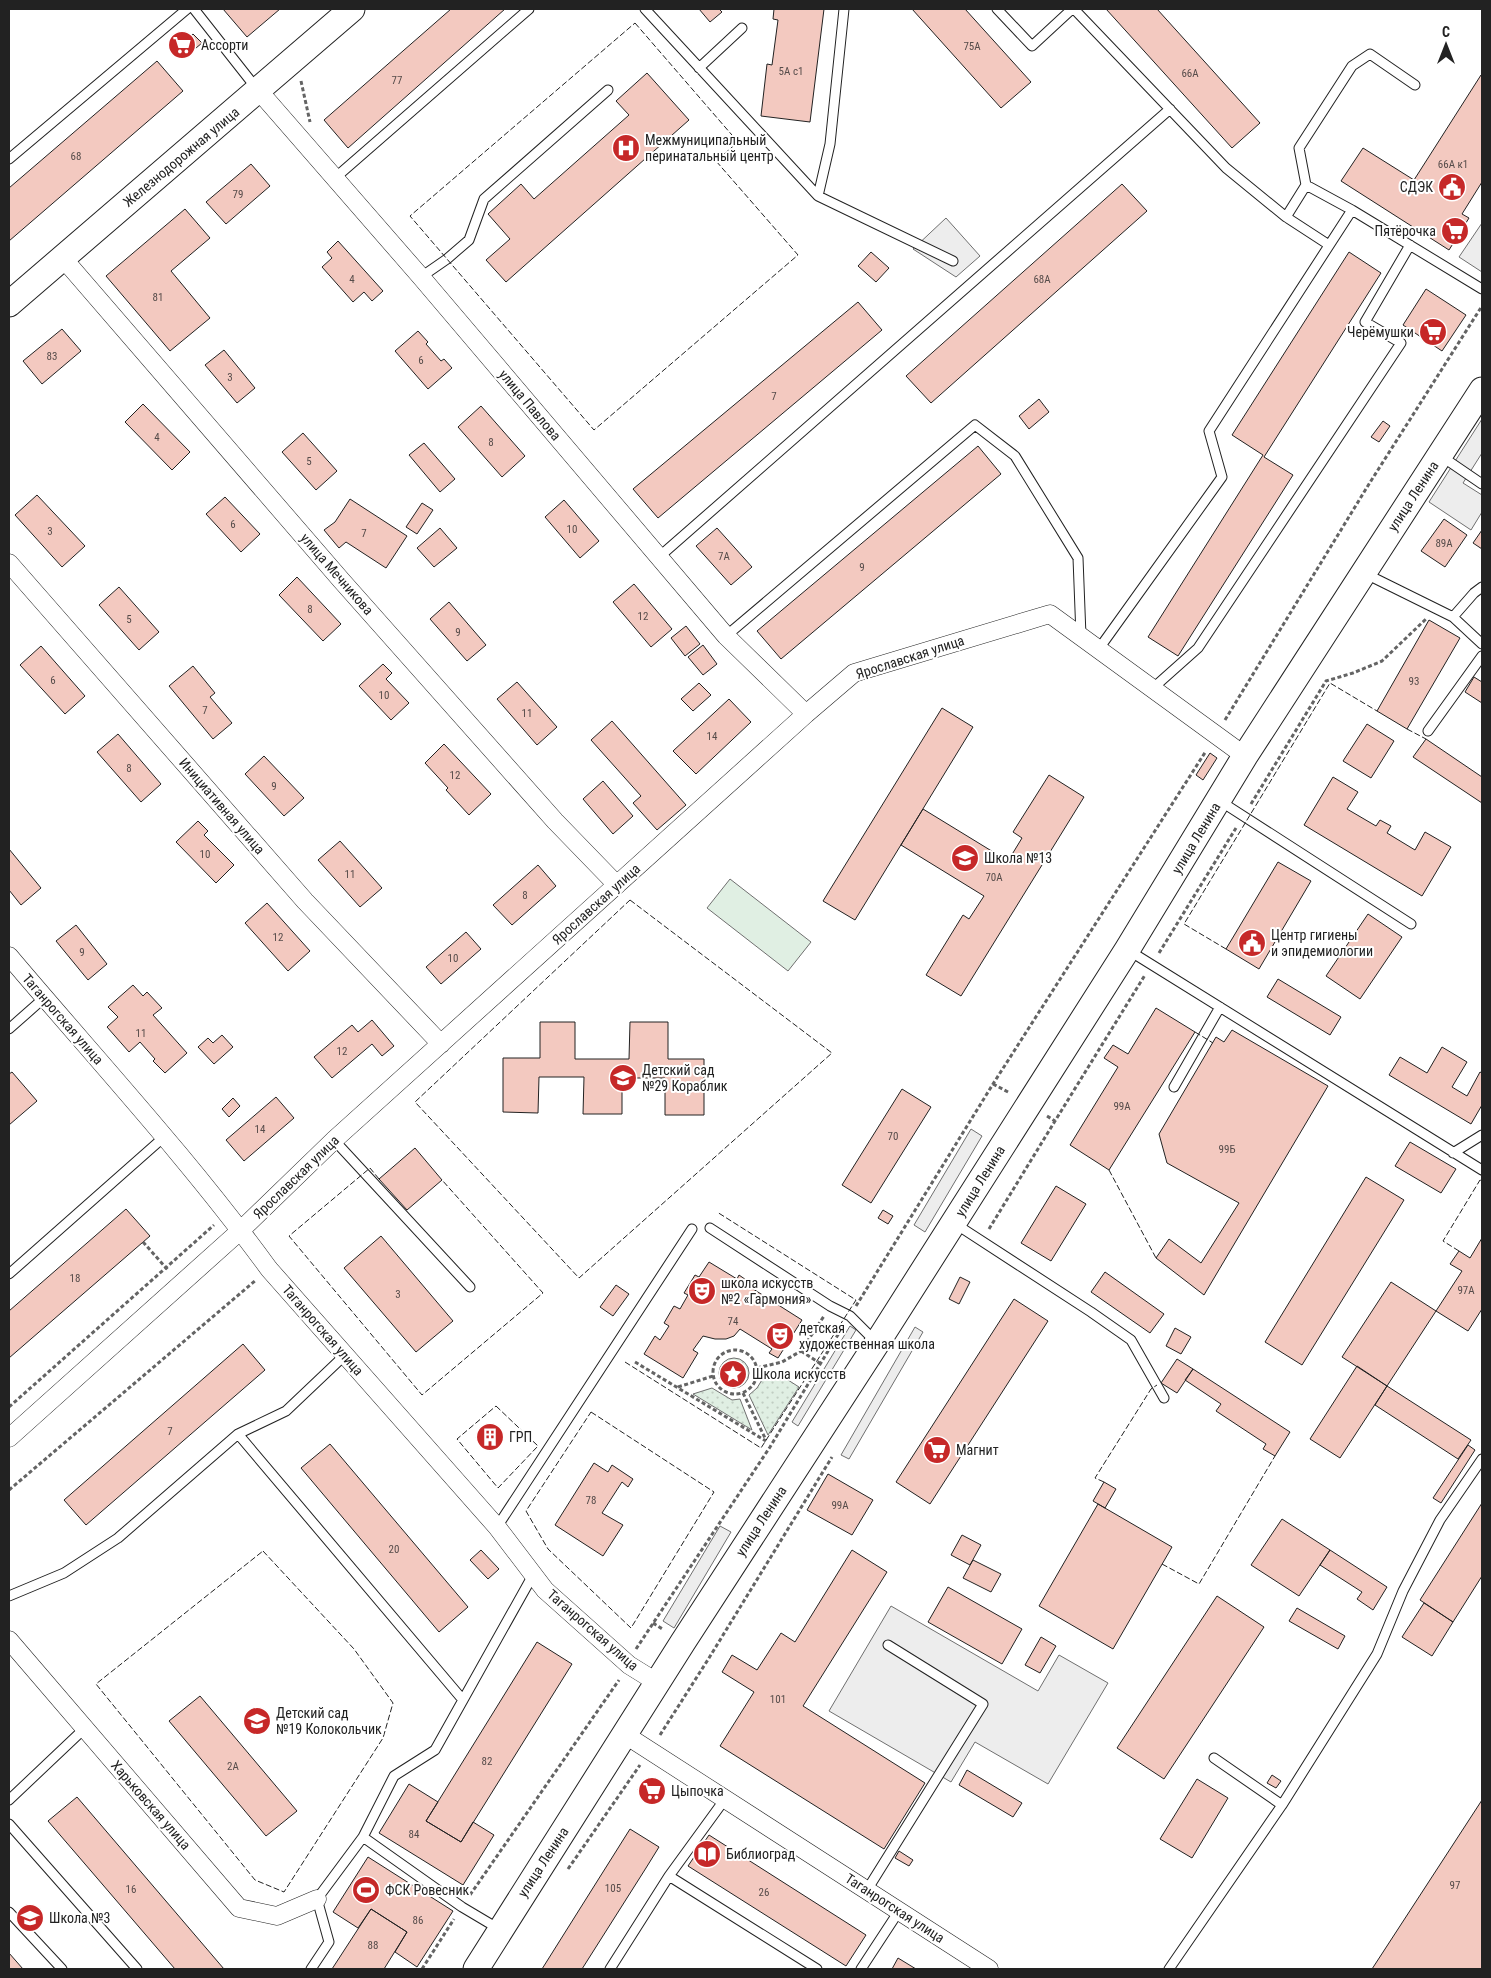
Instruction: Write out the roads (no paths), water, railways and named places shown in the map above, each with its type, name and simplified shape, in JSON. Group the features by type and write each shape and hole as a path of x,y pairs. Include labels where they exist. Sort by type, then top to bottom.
{"street":[{"name":"Железнодорожная улица","path":"9,304 352,9"},
{"name":"улица Павлова","path":"258,90 421,277 726,636 806,714"},
{"name":"улица Мечникова","path":"62,257 354,595 555,820 617,885"},
{"name":"улица Ленина","path":"476,1969 624,1734 1128,950 1245,756 1482,390"},
{"name":"Инициативная улица","path":"9,563 305,901 441,1044"},
{"name":"Ярославская улица","path":"9,1438 241,1230 334,1140 806,714 854,673 1050,614 1245,756"},
{"name":"Таганрогская улица","path":"9,956 164,1137 241,1230 270,1269 497,1527 545,1590 629,1665 658,1682"},
{"name":"Харьковская улица","path":"9,1640 239,1908 276,1916 318,1899"},
{"name":"Таганрогская улица","path":"624,1734 867,1890 981,1967"}],"lane":[{"path":"9,159 187,9"},
{"path":"194,9 258,90"},
{"path":"335,178 529,9"},
{"path":"645,9 818,196 953,261"},
{"path":"818,196 830,144 844,9"},
{"path":"998,9 1032,46 1073,9 1226,168 1286,218 1329,245"},
{"path":"699,68 742,28"},
{"path":"1286,218 1306,184 1298,148 1352,66 1370,54 1415,85"},
{"path":"421,277 469,240 484,199 608,90"},
{"path":"659,556 1170,109"},
{"path":"1306,184 1482,289"},
{"path":"1098,650 1222,477 1209,431 1352,210"},
{"path":"1152,689 1198,648 1401,343 1365,322 1410,245"},
{"path":"726,636 974,425 1015,456 1078,558 1081,638"},
{"path":"1440,455 1482,484"},
{"path":"1364,572 1454,617 1482,644"},
{"path":"1454,617 1474,593 1482,587"},
{"path":"1428,731 1482,656"},
{"path":"1219,800 1411,924"},
{"path":"1128,950 1482,1170"},
{"path":"9,1029 44,998"},
{"path":"1174,1087 1220,1007"},
{"path":"1453,1153 1482,1135"},
{"path":"9,1274 164,1137"},
{"path":"334,1140 470,1287"},
{"path":"954,1222 1131,1340 1164,1398"},
{"path":"710,1228 830,1306 850,1316 877,1343"},
{"path":"497,1527 692,1229"},
{"path":"9,1596 64,1573 118,1538 238,1434 286,1411 345,1355"},
{"path":"238,1434 463,1700"},
{"path":"1170,1969 1282,1805 1377,1654 1403,1591 1440,1520 1482,1459"},
{"path":"311,1969 329,1942 318,1899 363,1837 394,1776 435,1750 533,1576"},
{"path":"867,1890 983,1704 888,1645"},
{"path":"9,1800 85,1728"},
{"path":"1214,1758 1282,1805"},
{"path":"610,1969 669,1876 725,1799"},
{"path":"9,1824 137,1969"},
{"path":"363,1837 462,1907 500,1929"},
{"path":"669,1876 817,1969"},
{"path":"861,1969 899,1911"},
{"path":"9,1912 62,1969"}],"place":[{"name":"Ассорти","path":"182,45"},
{"name":"Межмуниципальный перинатальный центр","path":"626,148"},
{"name":"СДЭК","path":"1452,187"},
{"name":"Пятёрочка","path":"1455,231"},
{"name":"Черёмушки","path":"1433,332"},
{"name":"Школа №13","path":"965,858"},
{"name":"Центр гигиены и эпидемиологии","path":"1252,943"},
{"name":"Детский сад №29 Кораблик","path":"623,1078"},
{"name":"школа искусств №2 «Гармония»","path":"702,1291"},
{"name":"детская художественная школа","path":"780,1336"},
{"name":"Школа искусств","path":"733,1374"},
{"name":"ГРП","path":"490,1437"},
{"name":"Магнит","path":"937,1450"},
{"name":"Детский сад №19 Колокольчик","path":"257,1721"},
{"name":"Цыпочка","path":"652,1791"},
{"name":"Библиоград","path":"707,1854"},
{"name":"ФСК Ровесник","path":"366,1890"},
{"name":"Школа №3","path":"30,1918"}]}
